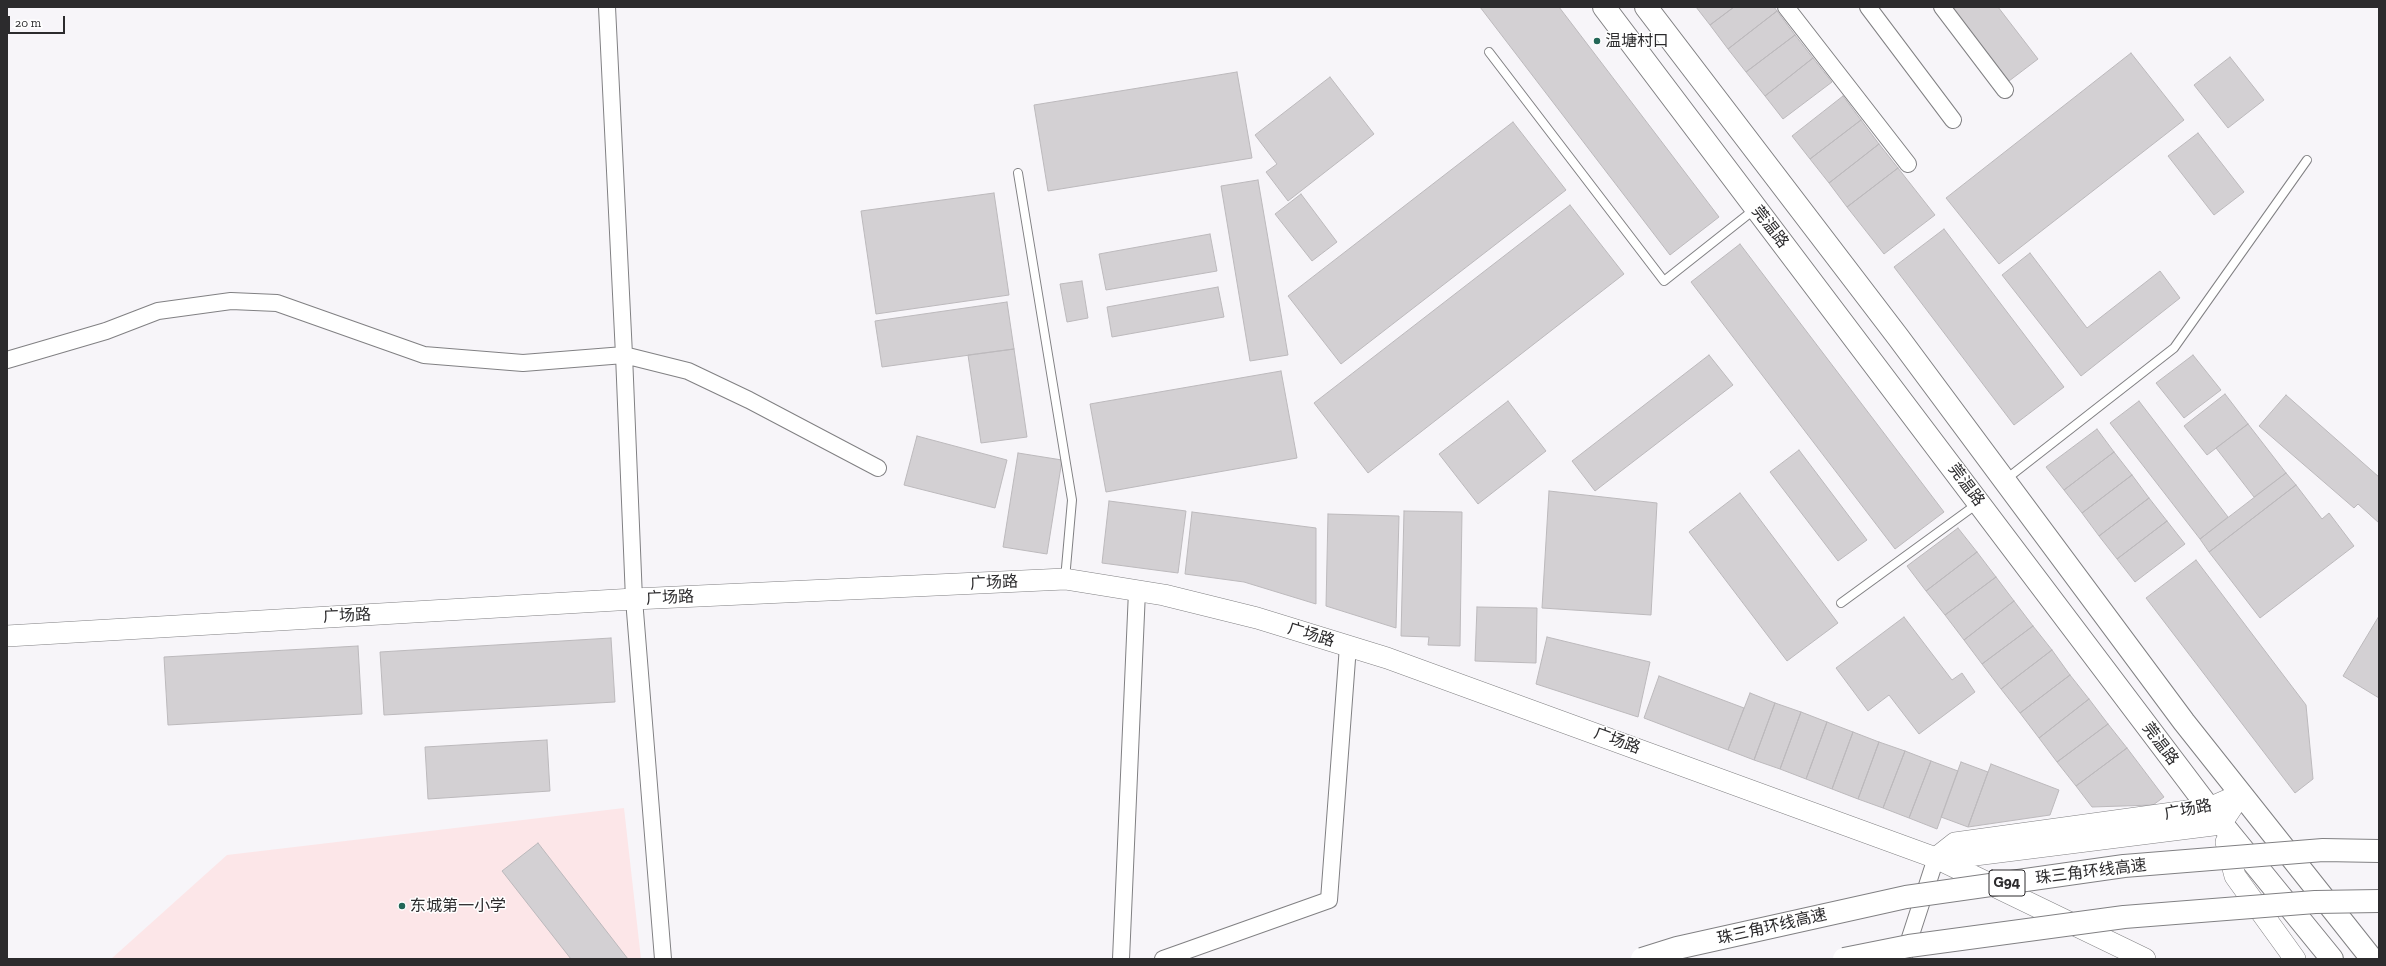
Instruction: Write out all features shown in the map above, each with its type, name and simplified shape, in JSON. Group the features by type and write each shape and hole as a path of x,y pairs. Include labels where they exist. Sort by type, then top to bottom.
{"main road":[{"name":"莞温路","path":"1604,7 2215,816 2332,959"},
{"name":"莞温路","path":"1646,7 1898,337 2184,722 2372,959"},
{"name":"珠三角环线高速","path":"1642,959 1685,947 1906,897 2124,866 2322,850 2379,851"},
{"path":"1844,959 1909,946 2124,917 2315,902 2379,901"}],"street":[{"path":"607,7 634,599 663,959"},
{"path":"1786,7 1908,164"},
{"path":"1868,7 1953,120"},
{"path":"1942,7 2006,90"},
{"path":"7,360 106,331 158,311 231,301 277,303 424,355 523,363 624,355 688,371 749,400 878,468"},
{"name":"广场路","path":"7,636 634,599 1065,579 1164,595 1257,618 1402,663 1936,858 2116,953 2144,959"},
{"path":"1121,959 1136,591"},
{"path":"1163,959 1329,900 1348,646"},
{"name":"广场路","path":"1936,858 1956,843 2215,816 2241,794"},
{"path":"2215,816 2235,876 2295,959"},
{"path":"1903,959 1936,858"}],"lane":[{"path":"1489,52 1664,281 1755,208"},
{"path":"2005,481 2174,348 2307,160"},
{"path":"1018,173 1072,500 1065,579"},
{"path":"1841,603 1979,502"}],"shaded area":[{"name":"东城第一小学","path":"624,808 641,959 111,959 227,855"}],"building":[{"path":"1480,7 1559,7 1719,217 1670,255"},
{"path":"1696,7 1734,7 1710,25"},
{"path":"1734,7 1774,7 1777,11 1728,49 1710,25"},
{"path":"1952,7 1998,7 2038,59 2009,81"},
{"path":"1777,11 1795,35 1746,72 1728,49"},
{"path":"1795,35 1813,58 1765,96 1746,72"},
{"path":"2131,53 2184,120 1999,264 1946,198"},
{"path":"2230,57 2264,100 2228,128 2194,85"},
{"path":"1813,58 1832,82 1783,119 1765,96"},
{"path":"1237,72 1252,158 1048,191 1034,105"},
{"path":"1330,77 1374,134 1288,201 1266,172 1277,164 1255,135"},
{"path":"1843,96 1861,120 1810,159 1792,136"},
{"path":"1861,120 1879,144 1829,183 1810,159"},
{"path":"1513,122 1566,190 1341,364 1288,296"},
{"path":"2198,133 2244,192 2214,215 2168,156"},
{"path":"1879,144 1898,168 1847,207 1829,183"},
{"path":"1898,168 1935,215 1884,254 1847,207"},
{"path":"1258,180 1288,355 1250,361 1221,186"},
{"path":"994,193 1009,295 876,314 861,211"},
{"path":"1301,194 1337,242 1312,261 1275,214"},
{"path":"1570,205 1624,274 1368,473 1314,403"},
{"path":"1944,229 2064,387 2014,425 1894,267"},
{"path":"1210,234 1217,271 1106,290 1099,254"},
{"path":"1740,244 1944,512 1895,549 1691,282"},
{"path":"2030,253 2087,328 2160,271 2180,298 2081,376 2002,275"},
{"path":"1082,281 1088,318 1067,322 1060,284"},
{"path":"1218,287 1224,317 1112,337 1107,307"},
{"path":"1007,302 1014,349 882,367 875,321"},
{"path":"1014,349 1027,437 981,443 968,355"},
{"path":"1709,355 1733,385 1595,491 1572,461"},
{"path":"2193,355 2221,390 2184,418 2156,383"},
{"path":"1281,371 1297,458 1106,492 1090,404"},
{"path":"2225,394 2248,424 2207,455 2184,426"},
{"path":"2286,395 2379,477 2379,523 2358,504 2354,508 2259,426"},
{"path":"1508,401 1546,451 1478,504 1439,454"},
{"path":"2139,401 2228,517 2200,539 2110,423"},
{"path":"2248,424 2286,473 2254,497 2216,448"},
{"path":"2097,429 2114,452 2064,490 2046,467"},
{"path":"917,436 1007,460 995,508 904,485"},
{"path":"1799,450 1867,540 1838,561 1770,472"},
{"path":"2114,452 2132,475 2082,513 2064,490"},
{"path":"1018,453 1062,460 1047,554 1003,547"},
{"path":"2286,473 2296,485 2209,552 2200,539"},
{"path":"2132,475 2149,498 2099,536 2082,513"},
{"path":"2296,485 2322,519 2329,513 2354,546 2260,618 2209,552"},
{"path":"1549,491 1657,503 1651,615 1542,608"},
{"path":"1740,493 1838,623 1787,661 1689,532"},
{"path":"2149,498 2167,521 2117,559 2099,536"},
{"path":"1109,501 1186,511 1178,573 1102,563"},
{"path":"1404,511 1462,512 1460,646 1428,645 1429,637 1401,636"},
{"path":"1192,512 1316,528 1316,604 1244,582 1185,574"},
{"path":"1328,514 1399,516 1396,628 1326,606"},
{"path":"2167,521 2185,544 2135,582 2117,559"},
{"path":"1958,528 1977,552 1926,591 1907,566"},
{"path":"1977,552 1996,577 1945,615 1926,591"},
{"path":"2196,560 2306,705 2313,779 2295,793 2146,598"},
{"path":"1996,577 2014,601 1964,640 1945,615"},
{"path":"2014,601 2033,626 1982,664 1964,640"},
{"path":"1477,607 1537,608 1536,663 1475,661"},
{"path":"2379,616 2379,698 2343,676"},
{"path":"1904,617 1952,680 1962,673 1975,692 1919,734 1889,695 1868,711 1836,668"},
{"path":"2033,626 2052,650 2001,689 1982,664"},
{"path":"1547,637 1650,662 1638,717 1536,684"},
{"path":"611,638 615,702 384,715 380,652"},
{"path":"358,646 362,714 168,725 164,657"},
{"path":"2052,650 2070,675 2020,713 2001,689"},
{"path":"2070,675 2089,699 2039,738 2020,713"},
{"path":"1659,676 1744,708 1728,750 1644,718"},
{"path":"1750,693 1775,703 1754,760 1728,750"},
{"path":"2089,699 2108,724 2057,762 2039,738"},
{"path":"1775,703 1801,712 1780,769 1754,760"},
{"path":"1801,712 1827,722 1806,779 1780,769"},
{"path":"1827,722 1853,732 1832,789 1806,779"},
{"path":"2108,724 2127,748 2076,786 2057,762"},
{"path":"1853,732 1879,742 1858,799 1832,789"},
{"path":"547,740 550,791 428,799 425,747"},
{"path":"1879,742 1905,751 1883,808 1858,799"},
{"path":"2127,748 2164,797 2153,805 2092,807 2076,786"},
{"path":"1905,751 1931,761 1909,818 1883,808"},
{"path":"1931,761 1958,771 1937,829 1909,818"},
{"path":"1961,762 1988,772 1968,827 1941,817"},
{"path":"1991,764 2059,790 2050,815 1968,827"},
{"path":"538,843 628,959 571,959 502,871"}],"place":[{"name":"温塘村口","path":"1597,41"},
{"name":"东城第一小学","path":"402,906"}]}
